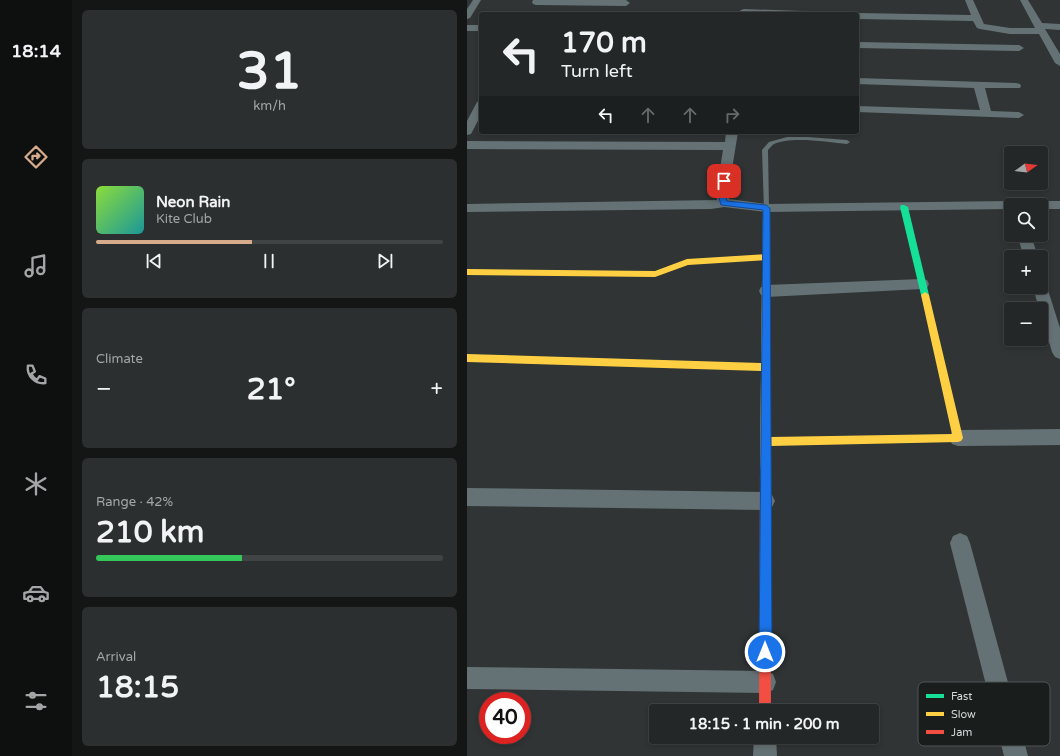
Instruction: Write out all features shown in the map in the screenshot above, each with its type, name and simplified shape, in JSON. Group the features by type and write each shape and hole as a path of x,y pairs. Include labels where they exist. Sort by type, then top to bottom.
{"street":[{"path":"467,16 477,0"},
{"path":"744,12 746,0"},
{"path":"969,0 983,33"},
{"path":"1024,0 1060,63"},
{"path":"536,2 626,1 622,12"},
{"path":"859,16 983,33 1019,48"},
{"path":"859,45 1060,26"},
{"path":"467,28 479,28"},
{"path":"859,81 1016,86"},
{"path":"979,85 986,114"},
{"path":"467,132 479,108"},
{"path":"859,109 1019,115"},
{"path":"724,203 722,194 732,134"},
{"path":"467,145 730,146"},
{"path":"467,208 711,205 724,203 766,208 1004,205"},
{"path":"1048,205 1060,205"},
{"path":"904,207 958,438"},
{"path":"765,704 766,208"},
{"path":"467,272 655,274 687,262 766,257"},
{"path":"766,291 922,284"},
{"path":"1042,294 1060,352"},
{"path":"467,358 766,367"},
{"path":"766,442 1060,437"},
{"path":"467,497 766,501"},
{"path":"960,543 997,682"},
{"path":"467,678 765,682"},
{"path":"765,744 765,756"},
{"path":"1013,746 1016,756"}],"lane":[{"path":"766,208 765,150 770,144 778,140 789,138 847,142"}],"traffic: fast":[{"path":"904,207 925,295"},
{"path":"766,208 766,280"}],"traffic: slow":[{"path":"467,272 655,274 687,262 766,257"},
{"path":"765,469 766,280"},
{"path":"766,442 958,438 925,295"},
{"path":"467,358 766,367"}],"traffic: jam":[{"path":"765,469 765,704"}],"route":[{"path":"724,181 722,194 724,203 766,208 765,652"}]}
